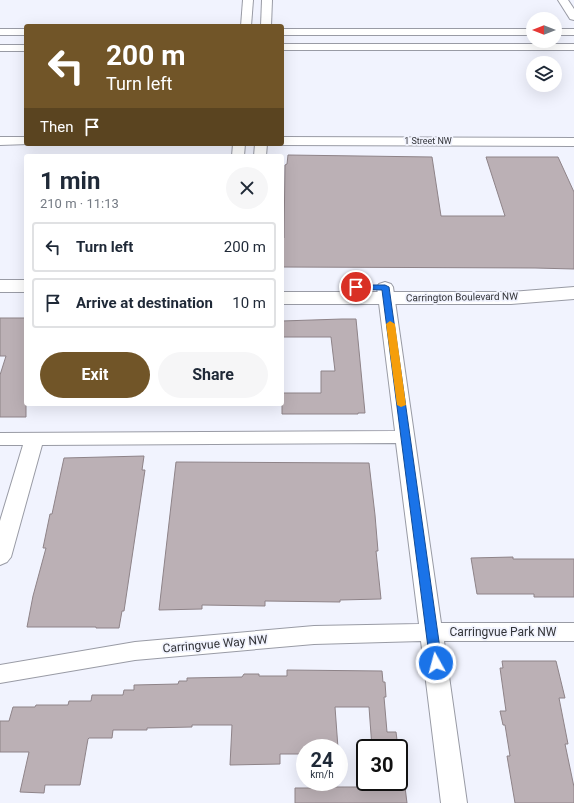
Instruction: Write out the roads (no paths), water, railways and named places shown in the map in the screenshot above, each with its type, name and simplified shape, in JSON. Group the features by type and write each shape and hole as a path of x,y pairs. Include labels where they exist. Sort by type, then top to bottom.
{"street":[{"path":"246,24 248,0"},
{"path":"266,24 267,0"},
{"path":"563,0 574,17"},
{"path":"0,32 24,32"},
{"path":"284,32 526,32"},
{"path":"562,32 574,32"},
{"path":"284,47 574,47"},
{"path":"0,48 24,48"},
{"path":"0,141 24,141"},
{"name":"1 Street NW","path":"284,141 574,142"},
{"path":"0,286 24,286"},
{"name":"Carrington Boulevard NW","path":"284,287 511,298 572,293"},
{"path":"386,293 454,803"},
{"name":"Carrington Boulevard NW","path":"284,298 386,293"},
{"path":"0,298 24,298"},
{"path":"0,438 406,437"},
{"path":"0,557 34,439"},
{"name":"Carringvue Park NW","path":"432,632 574,632"},
{"name":"Carringvue Way NW","path":"0,674 135,651 181,646 314,635 432,632"}]}
